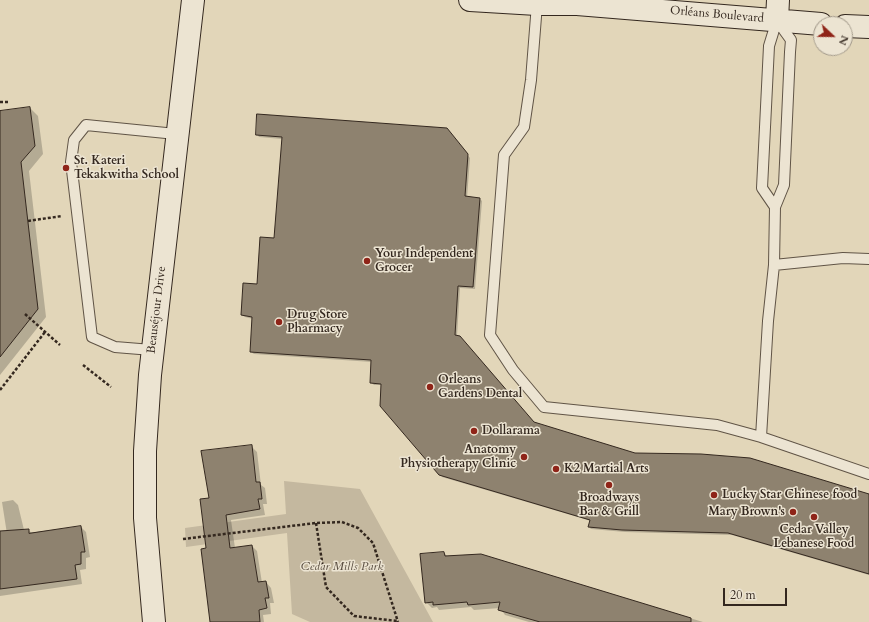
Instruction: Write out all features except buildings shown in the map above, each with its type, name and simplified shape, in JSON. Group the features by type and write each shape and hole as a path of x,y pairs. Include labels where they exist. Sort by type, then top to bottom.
{"street":[{"name":"Beauséjour Drive","path":"154,622 145,518 146,451 152,350 176,134 193,0"},
{"name":"Orléans Boulevard","path":"470,0 537,4 777,10 813,21"},
{"path":"853,26 869,27"}],"lane":[{"path":"537,4 531,80 524,127 504,155 490,335 513,370 544,407 717,425 761,437 869,474"},
{"path":"761,437 768,321 774,265 775,207 784,185 791,40 777,10"},
{"path":"775,207 762,188 769,46 777,10"},
{"path":"152,350 115,347 92,337 70,162 74,140 86,125 176,134"},
{"path":"774,265 843,258 869,259"}],"path":[{"path":"0,102 8,102"},
{"path":"28,220 77,214"},
{"path":"24,314 60,345"},
{"path":"0,390 45,332"},
{"path":"83,365 110,387"},
{"path":"183,539 316,523 342,522 358,528 373,543 397,622 354,616 326,587 316,523"}],"green space":[{"name":"Cedar Mills Park","path":"284,481 360,489 433,622 310,622 292,614 287,533 186,547 185,528 286,514"}],"place":[{"name":"St. Kateri Tekakwitha School","path":"66,168"},
{"name":"Your Independent Grocer","path":"367,261"},
{"name":"Drug Store Pharmacy","path":"279,322"},
{"name":"Orleans Gardens Dental","path":"430,387"},
{"name":"Dollarama","path":"474,431"},
{"name":"Anatomy Physiotherapy Clinic","path":"524,457"},
{"name":"K2 Martial Arts","path":"556,469"},
{"name":"Broadways Bar & Grill","path":"609,485"},
{"name":"Lucky Star Chinese food","path":"714,495"},
{"name":"Mary Brown's","path":"793,512"},
{"name":"Cedar Valley Lebanese Food","path":"814,517"}]}
